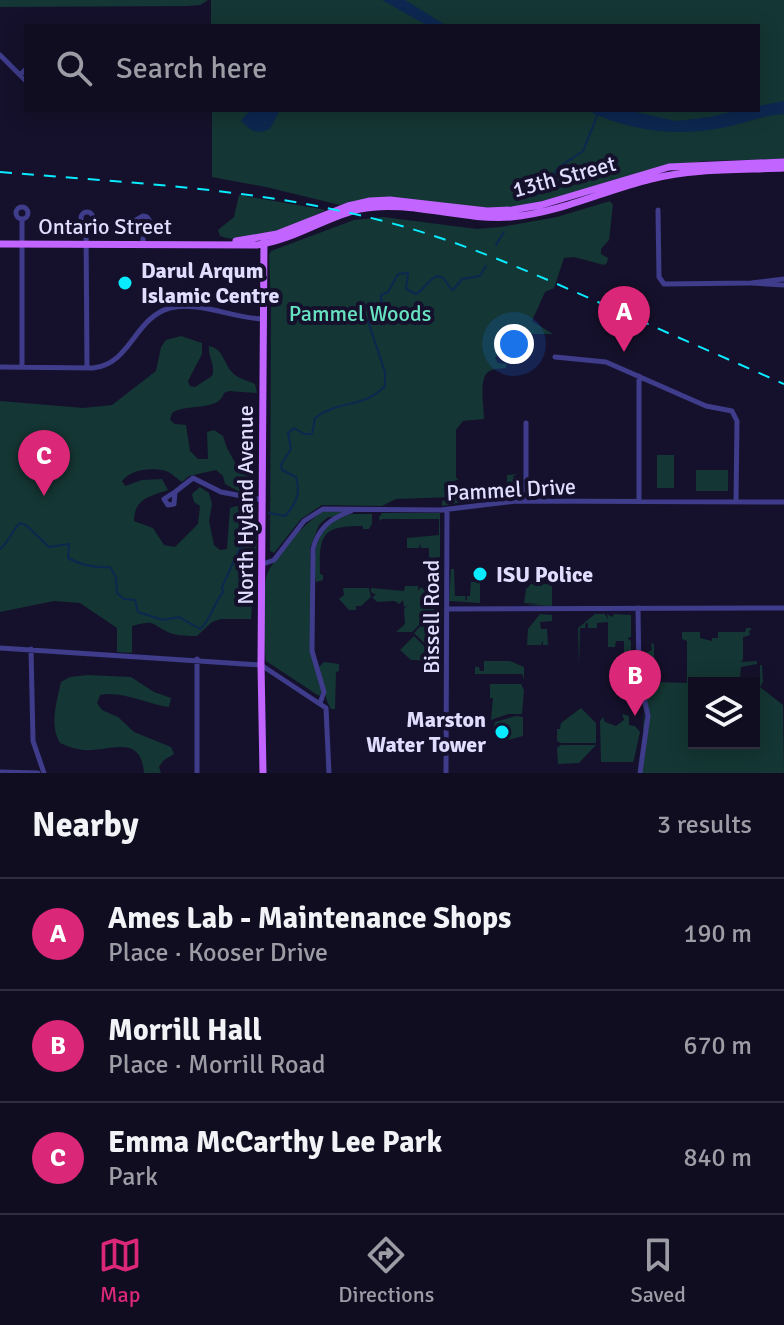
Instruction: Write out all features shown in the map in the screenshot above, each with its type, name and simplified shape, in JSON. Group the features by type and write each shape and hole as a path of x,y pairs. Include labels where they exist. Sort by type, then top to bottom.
{"main road":[{"name":"13th Street","path":"264,241 348,206 370,201 390,200 487,211 512,210 541,205 669,167 784,162"},
{"name":"13th Street","path":"264,241 300,234 350,212 371,208 476,218 513,217 671,174 784,168"},
{"name":"Ontario Street","path":"0,244 264,241"},
{"name":"North Hyland Avenue","path":"263,773 264,241"}],"street":[{"path":"0,55 24,79"},
{"path":"20,75 24,71"},
{"path":"658,210 659,277 664,284 784,285"},
{"path":"22,219 22,367"},
{"path":"86,225 87,368"},
{"path":"143,232 143,244"},
{"path":"751,283 784,279"},
{"path":"0,367 101,367 115,361 142,325 157,313 174,307 200,307 229,316 264,319"},
{"path":"555,357 598,359 706,406 735,414 736,502"},
{"path":"639,376 639,501"},
{"path":"526,423 526,501"},
{"path":"175,492 193,478 221,492 263,500"},
{"name":"Pammel Drive","path":"263,564 274,560 300,526 313,513 323,509 447,509 526,501 784,502"},
{"path":"320,703 324,692 312,651 313,549 318,535 331,520 356,509"},
{"name":"Bissell Road","path":"446,773 447,509"},
{"path":"638,608 639,674 648,716 640,773"},
{"path":"447,609 784,608"},
{"path":"0,648 261,665 320,703 327,711 329,773"},
{"path":"0,772 41,773 33,741 31,649"},
{"path":"197,659 197,773"}],"green space":[{"path":"0,0 208,0 200,5 188,6 0,7"},
{"path":"211,0 784,0 784,159 704,161 656,168 541,202 501,209 365,199 340,205 212,177 212,112 760,112 760,24 211,24"},
{"path":"239,195 326,210 259,236 232,239 220,236 218,230 234,217"},
{"name":"Pammel Woods","path":"610,201 613,205 609,240 601,249 601,254 608,258 607,263 564,258 554,288 545,292 532,321 553,334 516,334 495,358 498,363 506,364 506,368 491,370 485,377 484,419 463,421 456,430 456,478 459,479 452,482 452,497 396,499 382,506 322,505 301,519 274,553 270,551 271,251 354,220 383,217 477,229 557,217"},
{"path":"181,336 202,343 202,354 188,381 190,386 195,387 212,376 209,346 220,353 233,374 255,384 257,393 229,391 216,403 178,410 172,413 170,420 186,425 190,451 198,459 208,459 207,432 214,430 223,436 238,468 256,480 256,492 238,491 225,484 223,476 216,470 189,476 182,482 166,471 148,469 131,474 122,481 125,486 142,480 162,479 168,490 140,503 134,521 153,528 164,545 175,547 198,524 200,506 194,502 192,494 200,487 209,493 212,504 209,521 214,545 220,550 227,549 230,508 242,506 254,512 257,539 251,619 221,619 212,622 197,636 173,634 150,623 132,626 132,653 117,652 117,628 80,603 54,601 0,612 0,401 83,408 112,405 156,371 161,347 166,340"},
{"path":"657,455 674,455 674,488 657,488"},
{"path":"696,470 728,470 728,491 696,491"},
{"path":"517,474 512,477 520,477 520,498 476,499 442,506 442,501 456,498 509,496 478,496 478,486 491,488 492,491 510,486 511,497 511,481 507,484 507,475"},
{"path":"324,511 344,511 328,517 319,525 310,548 311,651 322,691 319,696 266,661 264,607 266,578 274,561 299,531"},
{"path":"382,513 440,513 440,558 429,559 429,548 421,548 420,543 419,548 407,548 407,538 439,535 439,519 380,521"},
{"path":"351,514 372,514 372,524 369,529 349,526 325,535 320,550 323,580 316,582 314,560 319,540 331,523"},
{"path":"451,569 454,569 455,596 466,596 467,601 471,582 480,582 480,603 449,601"},
{"path":"531,584 552,584 552,606 524,605 541,604 524,603 526,589"},
{"path":"405,586 418,586 418,591 421,587 439,605 412,632 396,632 405,624 404,609 408,605 404,607 403,600 399,604 395,601 377,602 372,597 376,595 371,588 404,591"},
{"path":"343,588 369,588 371,597 361,606 356,606 356,610 349,610 339,599 344,595"},
{"path":"540,614 552,615 552,621 540,622 541,629 547,629 548,645 543,645 543,640 541,645 527,645 528,629"},
{"path":"595,614 605,614 608,620 607,614 612,617 614,614 631,615 631,637 627,638 631,641 631,653 624,654 624,641 616,641 615,647 608,647 608,622 597,623 597,628 588,628 586,623 585,628 580,628 579,666 578,628"},
{"path":"430,616 440,617 439,658 414,633"},
{"path":"746,628 751,628 750,635 743,637 741,662 757,661 757,664 741,667 740,677 688,677 688,749 760,749 760,687 783,705 784,773 640,773 645,730 639,692 644,707 645,724 644,669 655,683 687,683 687,641 682,639 682,632 700,632 700,638 712,641 712,638 718,638 718,632 745,632"},
{"path":"414,636 436,661 411,660 400,650"},
{"path":"651,643 654,644 654,672 657,672 658,682 643,666 646,653 652,650"},
{"path":"484,661 510,661 524,667 524,679 522,674 475,674 475,667 484,671"},
{"path":"324,662 339,664 335,709 331,709 324,689 319,667"},
{"path":"760,665 762,665 763,682 760,687"},
{"path":"70,677 131,677 154,692 171,698 169,707 117,694 100,695 97,703 102,710 118,717 134,732 171,747 174,754 159,767 161,773 144,773 142,761 133,749 83,750 60,743 54,721 61,682"},
{"path":"490,684 521,684 524,690 522,714 508,714 491,720 493,698 490,698"},
{"path":"581,708 596,723 596,743 557,741 557,729 560,729 561,723"},
{"path":"622,714 629,716 629,725 640,732 633,762 601,762 600,721 603,717 605,722 616,726 624,720"},
{"path":"523,717 523,736 508,740 495,737 495,722"},
{"path":"561,745 596,745 579,763 558,764 557,748"}],"water":[{"path":"382,0 405,0 444,24 424,24"},
{"path":"784,101 784,114 704,131 670,132 619,123 591,112 635,112 676,121 731,112 760,112 760,106"},
{"path":"248,112 279,112 270,129 265,131 256,132 241,121"}],"waterway":[{"path":"537,195 559,167 583,151 597,116"},
{"path":"496,245 504,232"},
{"path":"269,513 285,516 298,494 296,477 282,470 281,465 291,449 288,433 294,428 304,434 312,434 315,418 324,412 368,398 385,386 385,372 368,321 383,316 385,307 381,295 388,292 398,274 408,273 406,289 416,294 437,277 444,279 453,290 462,279 480,276 486,266"},
{"path":"0,549 20,523 26,525 49,547 69,544 68,558 89,566 110,567 116,577 117,593 124,599 135,600 138,612 163,620 179,617 200,629 223,592 222,587 240,548 251,541 256,525"}],"railway":[{"path":"0,172 239,194 333,209 406,227 512,265 784,384"}],"place":[{"name":"Darul Arqum Islamic Centre","path":"125,283"},
{"name":"Ames Lab - Maintenance Shops","path":"624,352"},
{"name":"Emma McCarthy Lee Park","path":"44,496"},
{"name":"ISU Police","path":"480,574"},
{"name":"Morrill Hall","path":"635,716"},
{"name":"Marston Water Tower","path":"502,732"}]}
